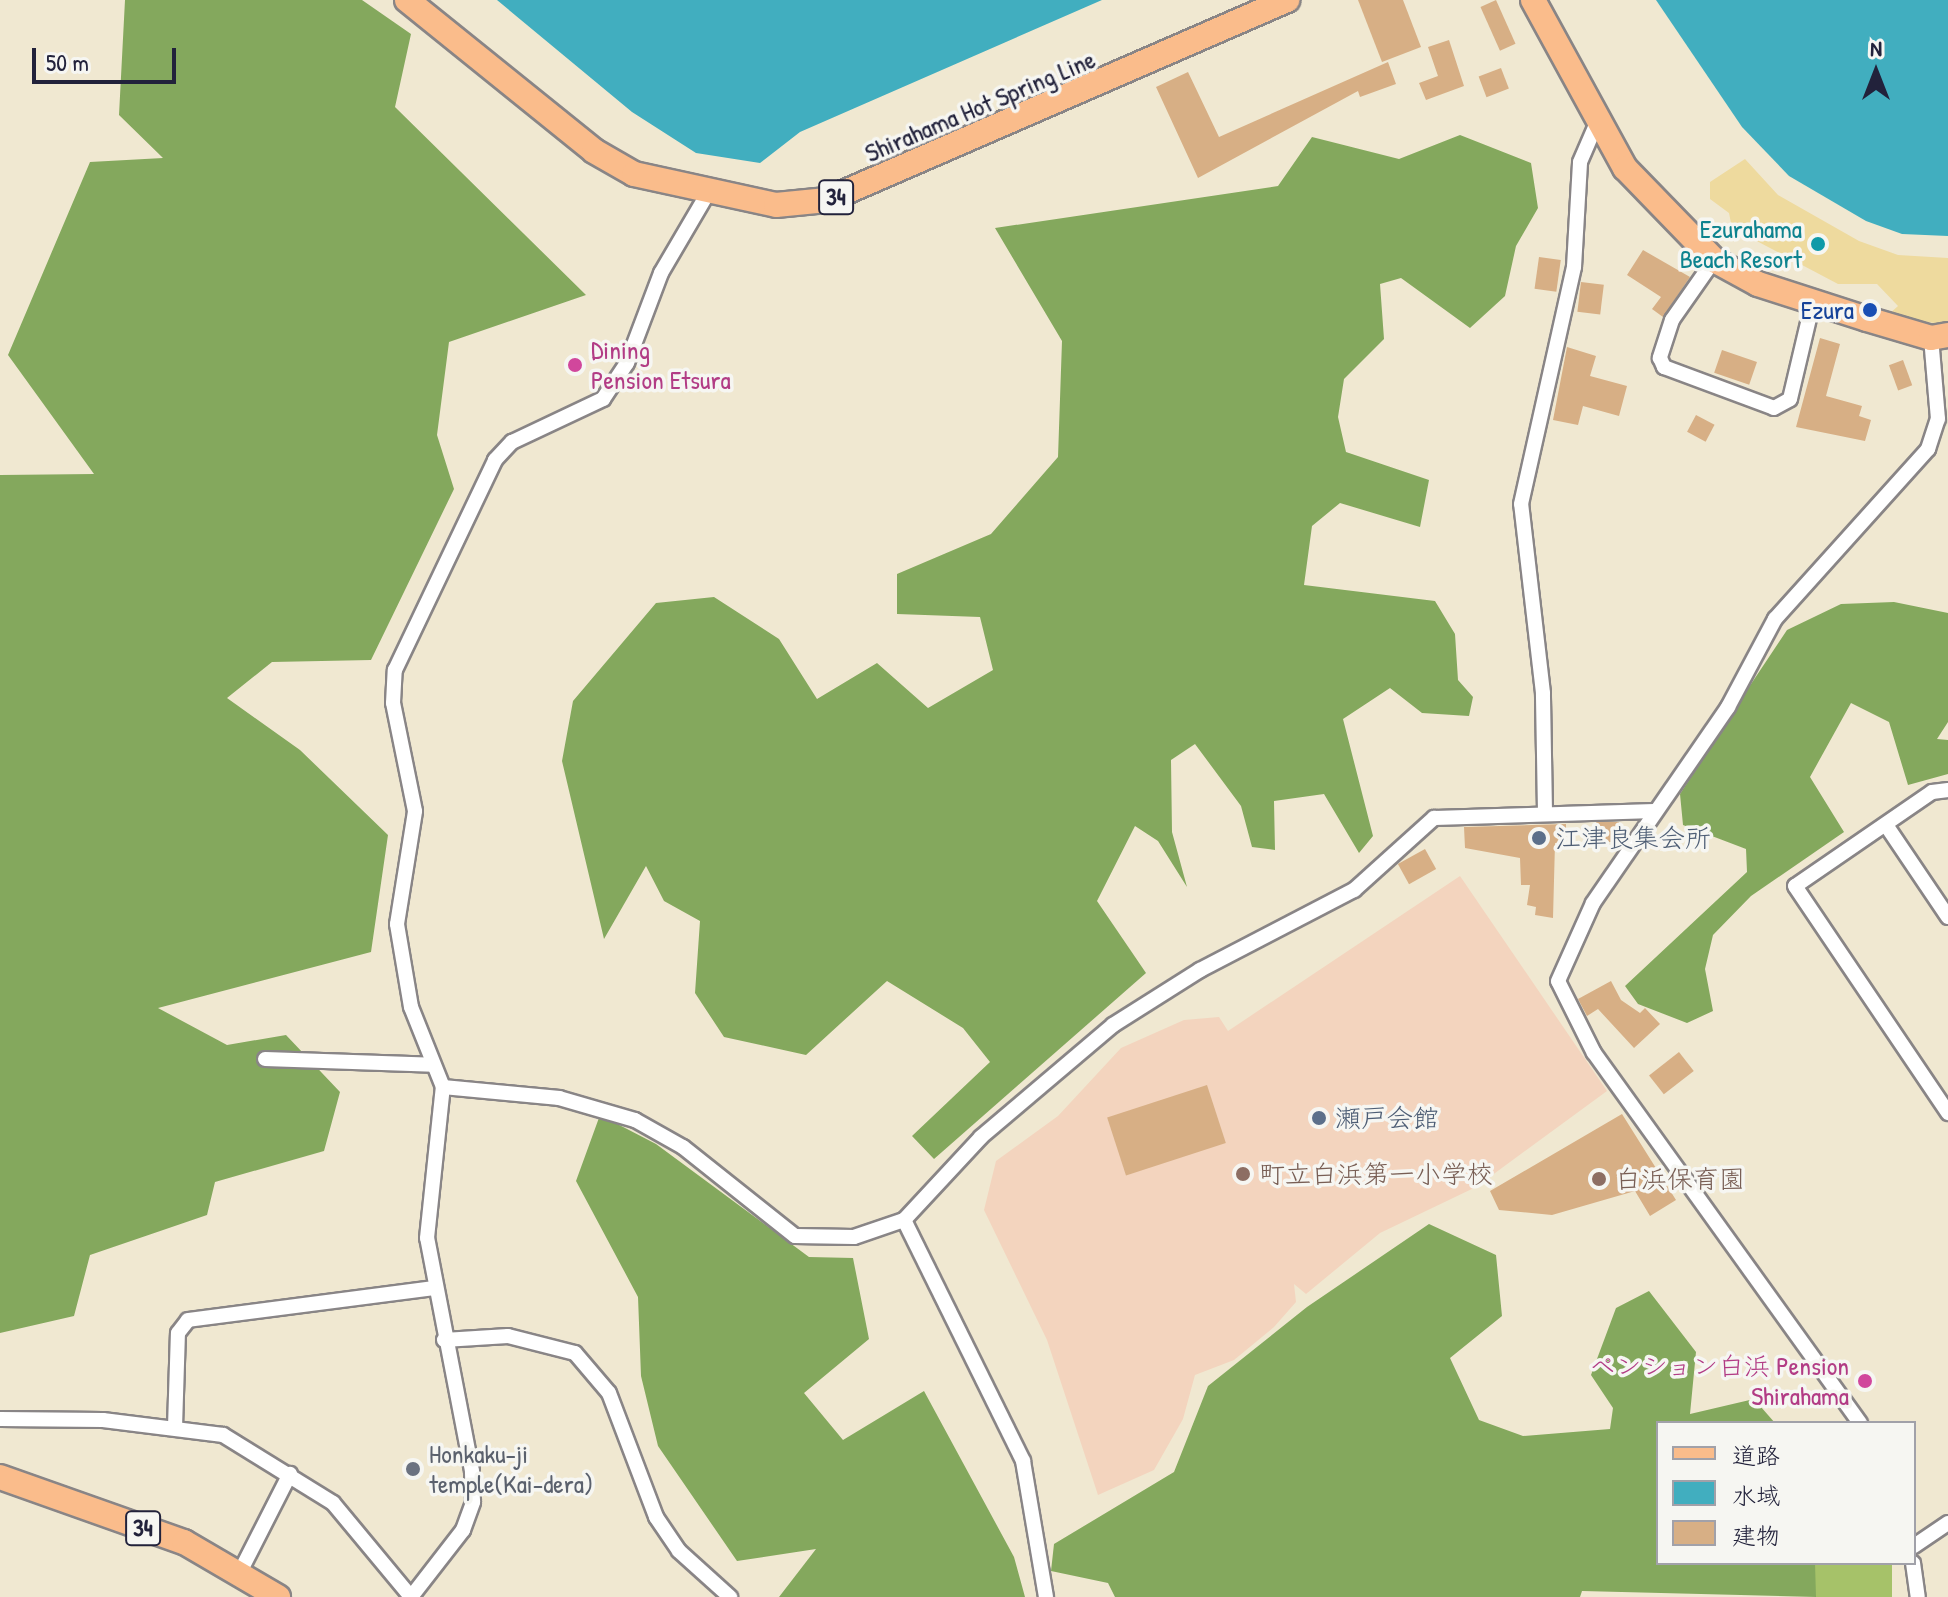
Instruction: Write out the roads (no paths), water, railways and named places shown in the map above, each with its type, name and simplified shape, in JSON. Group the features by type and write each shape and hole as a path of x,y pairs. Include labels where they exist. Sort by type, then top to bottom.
{"main road":[{"name":"Shirahama Hot Spring Line","path":"407,0 594,151 634,174 708,193 776,205 827,200 1287,0"},
{"path":"1533,0 1596,125 1664,214 1714,260 1813,302 1940,336"},
{"name":"34","path":"0,1477 241,1570 278,1597"}],"street":[{"path":"1545,812 1543,693 1521,504 1574,267 1580,162 1596,125"},
{"path":"0,1419 175,1427 223,1435 333,1503 411,1597 463,1530 473,1502 435,1288 427,1188 443,1087 400,966 397,924 415,811 393,703 395,670 495,460 512,442 603,399 627,363 661,273 708,193"},
{"path":"1714,260 1672,320 1660,358 1664,367 1774,408 1790,399 1813,302"},
{"path":"1859,1421 1594,1053 1558,981 1593,903 1728,707 1775,619 1928,449 1938,419 1940,336"},
{"path":"1948,790 1932,792 1795,886 1948,1113"},
{"path":"443,1087 559,1098 635,1120 683,1147 795,1236 854,1237 904,1220 981,1137 1113,1025 1200,970 1354,890 1434,818 1545,812 1655,811"},
{"path":"1886,825 1948,917"},
{"path":"265,1059 433,1065"},
{"path":"904,1220 1023,1461 1046,1597"},
{"path":"175,1427 178,1333 188,1320 435,1288"},
{"path":"444,1340 542,1340 575,1353 597,1373 656,1517 679,1551 730,1597"},
{"path":"241,1570 290,1474"},
{"path":"1916,1545 1948,1523"},
{"path":"1913,1565 1918,1597"}],"water":[{"path":"497,0 1102,0 800,132 760,163 696,153 632,112"},
{"path":"1656,0 1948,0 1948,236 1902,234 1866,221 1789,176 1742,127"}],"place":[{"name":"Ezurahama Beach Resort","path":"1818,244"},
{"name":"Ezura","path":"1870,310"},
{"name":"Dining Pension Etsura","path":"575,365"},
{"name":"江津良集会所","path":"1539,838"},
{"name":"瀬戸会館","path":"1319,1118"},
{"name":"町立白浜第一小学校","path":"1243,1174"},
{"name":"白浜保育園","path":"1599,1179"},
{"name":"ペンション白浜 Pension Shirahama","path":"1865,1381"},
{"name":"Honkaku-ji temple(Kai-dera)","path":"413,1469"}]}
